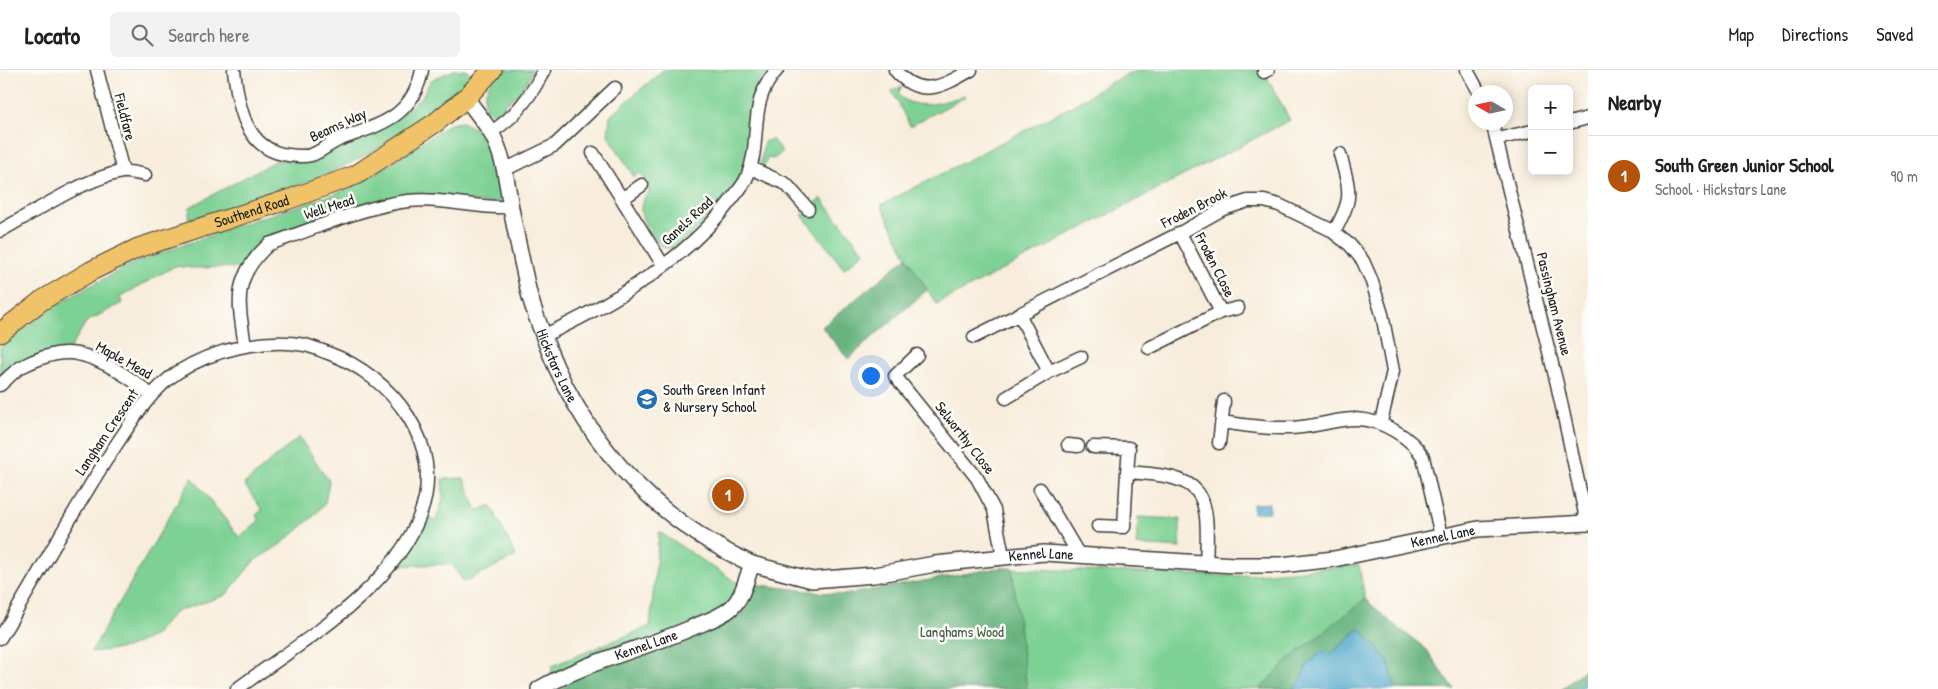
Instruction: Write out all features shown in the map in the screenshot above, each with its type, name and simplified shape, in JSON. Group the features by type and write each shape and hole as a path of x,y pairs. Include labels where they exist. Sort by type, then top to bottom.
{"main road":[{"name":"Southend Road","path":"0,333 48,297 91,271 138,248 287,200 356,175 418,135 466,98 492,70"}],"street":[{"name":"Fieldfare","path":"96,70 123,172"},
{"name":"Beams Way","path":"234,70 238,103 250,134 267,148 281,154 297,156 311,155 338,140 368,130 398,113 415,96 422,70"},
{"path":"491,132 512,116 530,95 544,70"},
{"name":"Ganels Road","path":"543,336 574,323 636,285 694,241 725,209 747,180 751,168 757,106 767,81 777,70"},
{"path":"895,70 904,80 916,86 929,88 947,84 971,70"},
{"path":"1467,70 1475,85"},
{"path":"504,170 555,145 615,88"},
{"name":"Hickstars Lane","path":"466,98 491,132 504,170 528,292 557,371 579,413 629,478 671,517 697,535 752,564"},
{"path":"1573,122 1588,118"},
{"name":"Passingham Avenue","path":"1494,130 1557,384 1588,523"},
{"path":"1497,139 1528,132"},
{"path":"593,153 663,266"},
{"path":"1334,232 1343,216 1350,193 1340,154"},
{"path":"751,168 786,184 808,209"},
{"path":"0,231 78,188 123,172 145,175"},
{"path":"622,198 642,185"},
{"name":"Well Mead","path":"245,346 240,299 242,278 257,255 269,244 383,207 408,201 444,202 481,208 511,207"},
{"name":"Froden Brook","path":"974,337 1180,233 1223,209 1248,201 1264,201 1279,205 1334,232 1350,245 1363,260 1382,314 1393,371 1381,422"},
{"name":"Froden Close","path":"1180,233 1221,312"},
{"name":"Froden Close","path":"1150,348 1221,312 1238,308"},
{"path":"1019,314 1049,372"},
{"name":"Langham Crescent","path":"0,638 94,479 151,395 178,372 221,353 245,346 281,343 309,346 340,357 372,377 387,390 415,426 425,454 427,477 424,501 416,524 399,552 366,591 310,637 237,689"},
{"name":"Maple Mead","path":"0,385 20,368 40,358 68,352 85,356 110,367 136,382 151,395"},
{"name":"Selworthy Close","path":"917,355 895,376 977,478 994,510 1003,556"},
{"path":"1006,398 1049,372 1081,357"},
{"path":"1220,443 1224,401"},
{"path":"1222,422 1286,428 1307,427 1332,420 1359,419 1381,422 1408,439 1418,448 1423,457 1442,536"},
{"path":"1094,447 1128,448 1124,527 1098,526"},
{"path":"1127,472 1162,474 1193,485 1203,501 1206,513 1206,563"},
{"path":"1040,489 1079,555"},
{"name":"Kennel Lane","path":"539,689 565,674 667,638 719,616 731,608 740,596 752,564 812,580 874,575 935,564 1044,553 1206,563 1281,565 1334,559 1442,536 1500,526 1588,523"}],"green space":[{"path":"454,70 466,70 474,77 444,104 411,128 377,149 341,168 304,184 227,209 188,219 190,207 277,160 304,160 359,139 396,118 421,98 431,80"},
{"path":"501,70 534,70 519,93 505,104 503,112 493,114 485,108 484,102 490,83"},
{"path":"663,70 771,70 758,90 755,101 749,157 739,182 720,207 676,248 664,248 648,228 641,214 641,207 649,192 648,182 640,173 634,177 608,135 610,116"},
{"path":"1138,70 1263,70 1290,120 937,304 913,269 881,205 1072,106 1111,82"},
{"path":"902,86 898,94 905,100 921,105 939,103 964,95 965,97 910,126 892,91"},
{"path":"462,122 479,132 489,147 497,166 501,185 500,203 408,201 269,244 247,270 175,266 120,297 122,303 86,322 68,352 0,382 0,347 56,305 127,266 232,227 341,192 386,167 449,124"},
{"path":"772,139 782,152 774,159 768,158 763,167 760,166 764,142"},
{"path":"821,198 864,252 844,269 802,215"},
{"path":"907,257 927,290 848,359 822,327"},
{"path":"299,437 329,481 325,503 313,517 281,544 254,561 226,595 175,612 155,635 127,648 91,652 192,477 239,537 259,521 256,515 262,510 244,484"},
{"path":"464,478 477,511 491,505 516,556 464,582 451,564 388,566 420,515 436,521 443,499 442,479"},
{"path":"1138,517 1180,519 1180,548 1136,545"},
{"path":"659,532 736,582 844,595 999,568 1234,576 1359,565 1365,599 1393,624 1425,648 1454,689 1396,689 1388,661 1359,628 1292,689 550,689 552,666 650,626"},
{"name":"Langhams Wood","path":"999,568 1012,568 1027,689 539,689 719,616 744,584 844,595"},
{"path":"1365,599 1393,624 1425,648 1454,689 1396,689 1388,661 1359,628 1332,653 1321,652 1307,665 1299,683 1292,689 1260,689 1290,658"},
{"path":"1588,666 1588,681 1581,689 1562,689"}],"water":[{"path":"1269,503 1269,512 1253,513 1253,504"},
{"path":"1360,628 1388,661 1396,689 1292,689 1299,683 1307,665 1321,652 1332,653"}],"waterway":[{"path":"1577,689 1588,679"}],"place":[{"name":"South Green Infant & Nursery School","path":"647,399"},
{"name":"South Green Junior School","path":"728,495"}]}
